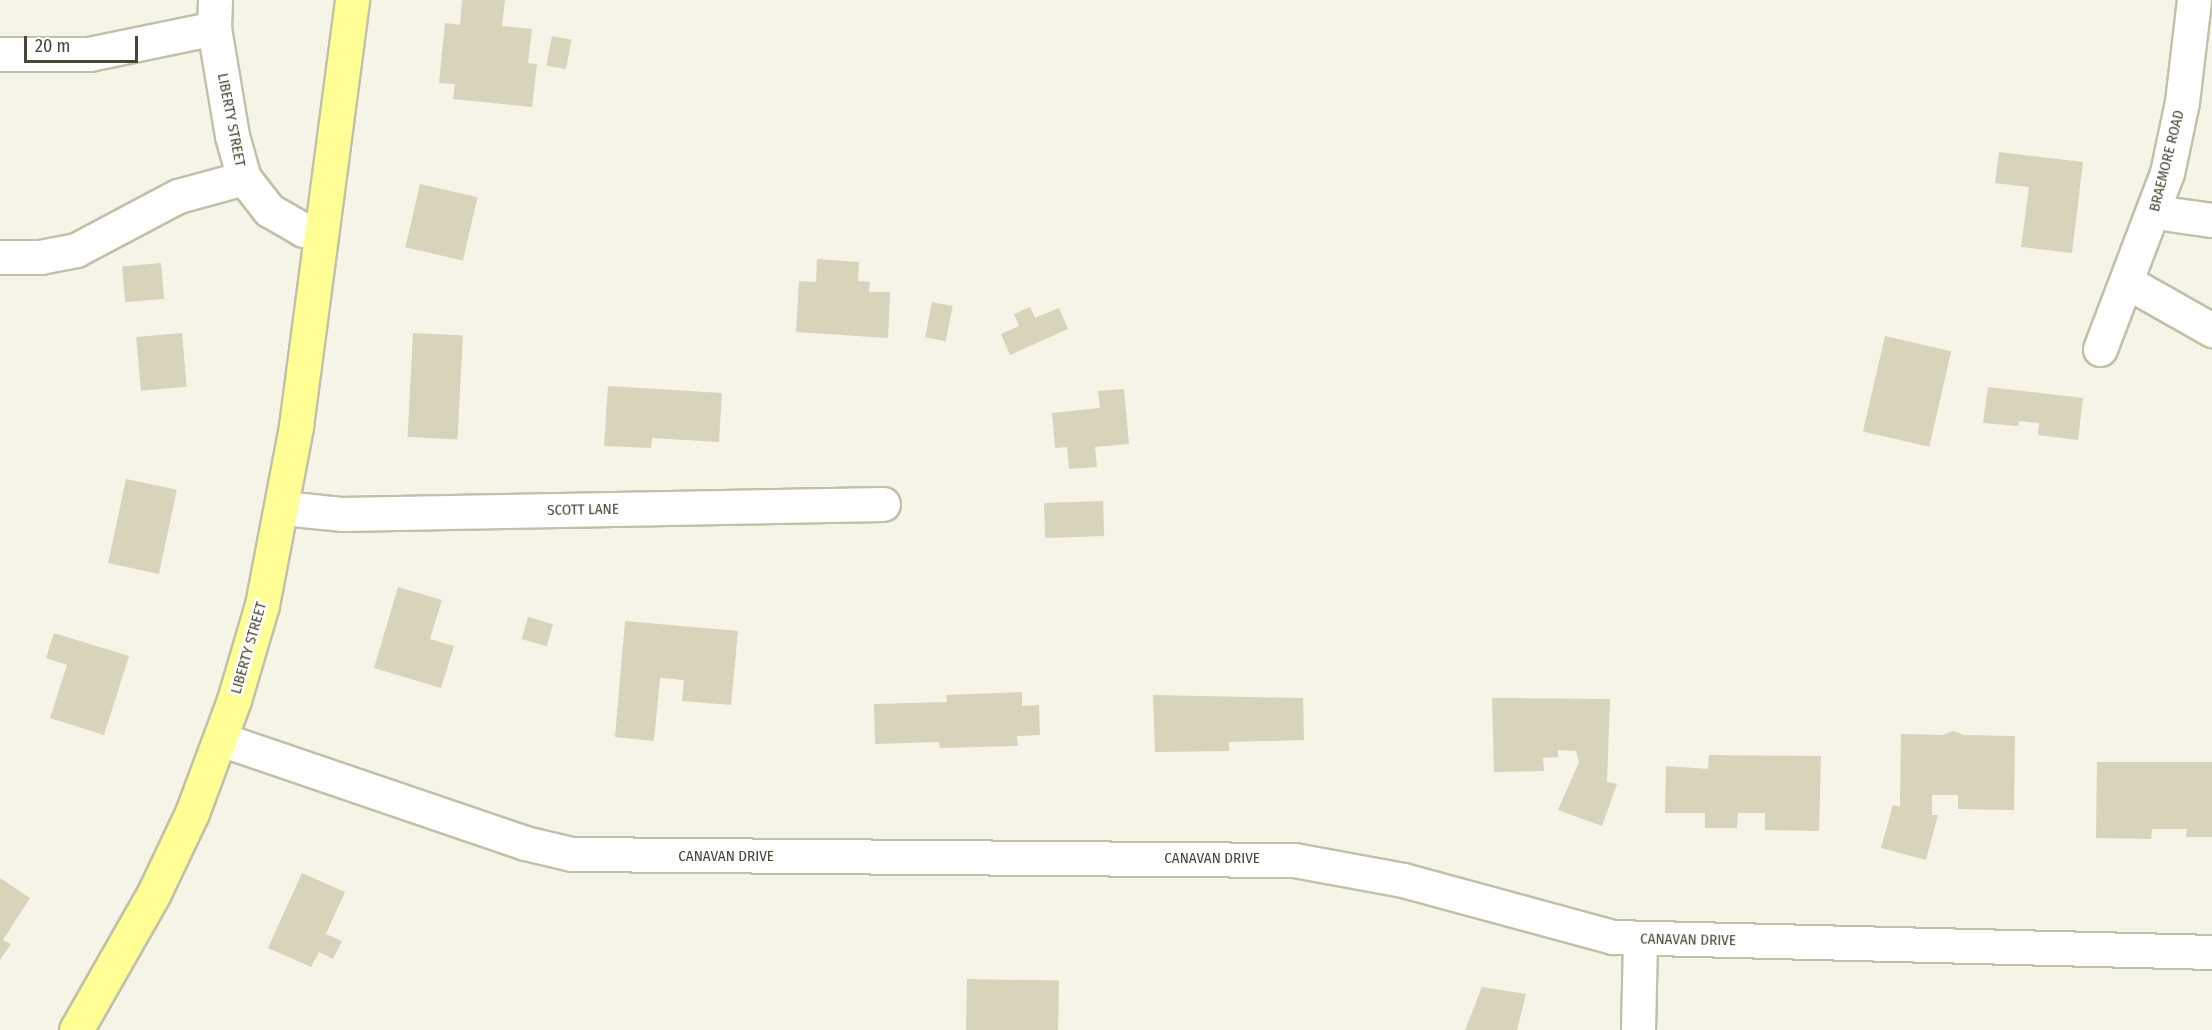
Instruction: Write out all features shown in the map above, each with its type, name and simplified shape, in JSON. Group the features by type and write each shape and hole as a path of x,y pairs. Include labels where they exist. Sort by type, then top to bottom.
{"main road":[{"name":"LIBERTY STREET","path":"76,1030 175,851 220,739 253,636 283,508 352,0"}],"street":[{"name":"BRAEMORE ROAD","path":"2100,349 2155,212 2175,139 2194,0"},
{"name":"LIBERTY STREET","path":"215,14 232,136 243,178 269,210 303,230 321,233"},
{"path":"0,54 89,54 215,14"},
{"path":"0,257 40,257 76,250 178,196 243,178"},
{"path":"2155,212 2212,220"},
{"path":"2127,282 2212,330"},
{"name":"SCOTT LANE","path":"283,508 342,514 883,504"},
{"name":"CANAVAN DRIVE","path":"220,739 525,843 572,854 1293,860 1403,880 1587,933 1640,939 2212,951"},
{"path":"1638,1030 1640,939"}],"building":[{"path":"462,0 505,0 502,26 532,29 528,63 537,64 532,107 453,99 455,84 439,83 445,23 460,25"},
{"path":"552,36 572,40 566,69 546,65"},
{"path":"1999,152 2083,162 2072,253 2021,247 2029,187 1995,183"},
{"path":"420,184 477,197 463,261 405,247"},
{"path":"817,259 859,262 858,281 870,282 869,292 890,292 888,338 796,332 799,281 816,282"},
{"path":"161,263 164,299 125,302 122,266"},
{"path":"932,302 953,306 946,341 925,337"},
{"path":"1030,307 1035,318 1059,308 1068,329 1010,355 1001,334 1019,326 1014,314"},
{"path":"182,333 187,387 141,391 136,337"},
{"path":"413,333 463,336 457,439 408,437"},
{"path":"1885,336 1951,351 1929,447 1863,431"},
{"path":"608,386 722,393 719,442 652,438 651,448 604,446"},
{"path":"1988,387 2083,398 2078,440 2038,435 2039,423 2019,421 2018,426 1983,423"},
{"path":"1124,389 1129,444 1095,447 1097,467 1069,469 1067,447 1055,448 1052,413 1100,408 1098,391"},
{"path":"126,479 177,490 159,574 108,563"},
{"path":"1103,501 1104,536 1045,538 1044,503"},
{"path":"398,587 442,600 430,639 454,646 441,688 374,668"},
{"path":"528,617 553,624 547,646 522,639"},
{"path":"625,621 738,631 731,705 682,701 684,680 660,678 654,741 615,737"},
{"path":"54,633 129,656 104,735 50,718 67,665 46,658"},
{"path":"1022,692 1022,706 1039,705 1040,735 1017,736 1018,746 940,748 939,742 875,744 874,704 947,702 946,695"},
{"path":"1153,695 1303,698 1304,740 1229,742 1229,751 1155,752"},
{"path":"1492,698 1610,699 1607,782 1617,784 1602,826 1558,810 1579,762 1576,751 1558,750 1558,757 1543,758 1544,771 1494,772"},
{"path":"1953,731 1964,735 2015,736 2014,810 1958,809 1958,795 1932,795 1932,815 1938,815 1926,860 1881,848 1893,805 1900,807 1901,734 1942,735"},
{"path":"1709,755 1821,756 1819,831 1765,830 1765,813 1738,813 1737,828 1705,828 1705,813 1665,813 1666,766 1708,769"},
{"path":"2097,762 2212,762 2212,837 2186,837 2187,829 2152,829 2151,839 2096,838"},
{"path":"302,873 345,892 326,934 342,941 333,959 319,952 311,967 268,948"},
{"path":"0,878 30,898 3,940 11,944 0,960"},
{"path":"967,979 1059,981 1058,1030 966,1030"},
{"path":"1482,987 1526,994 1517,1030 1465,1030"}]}
